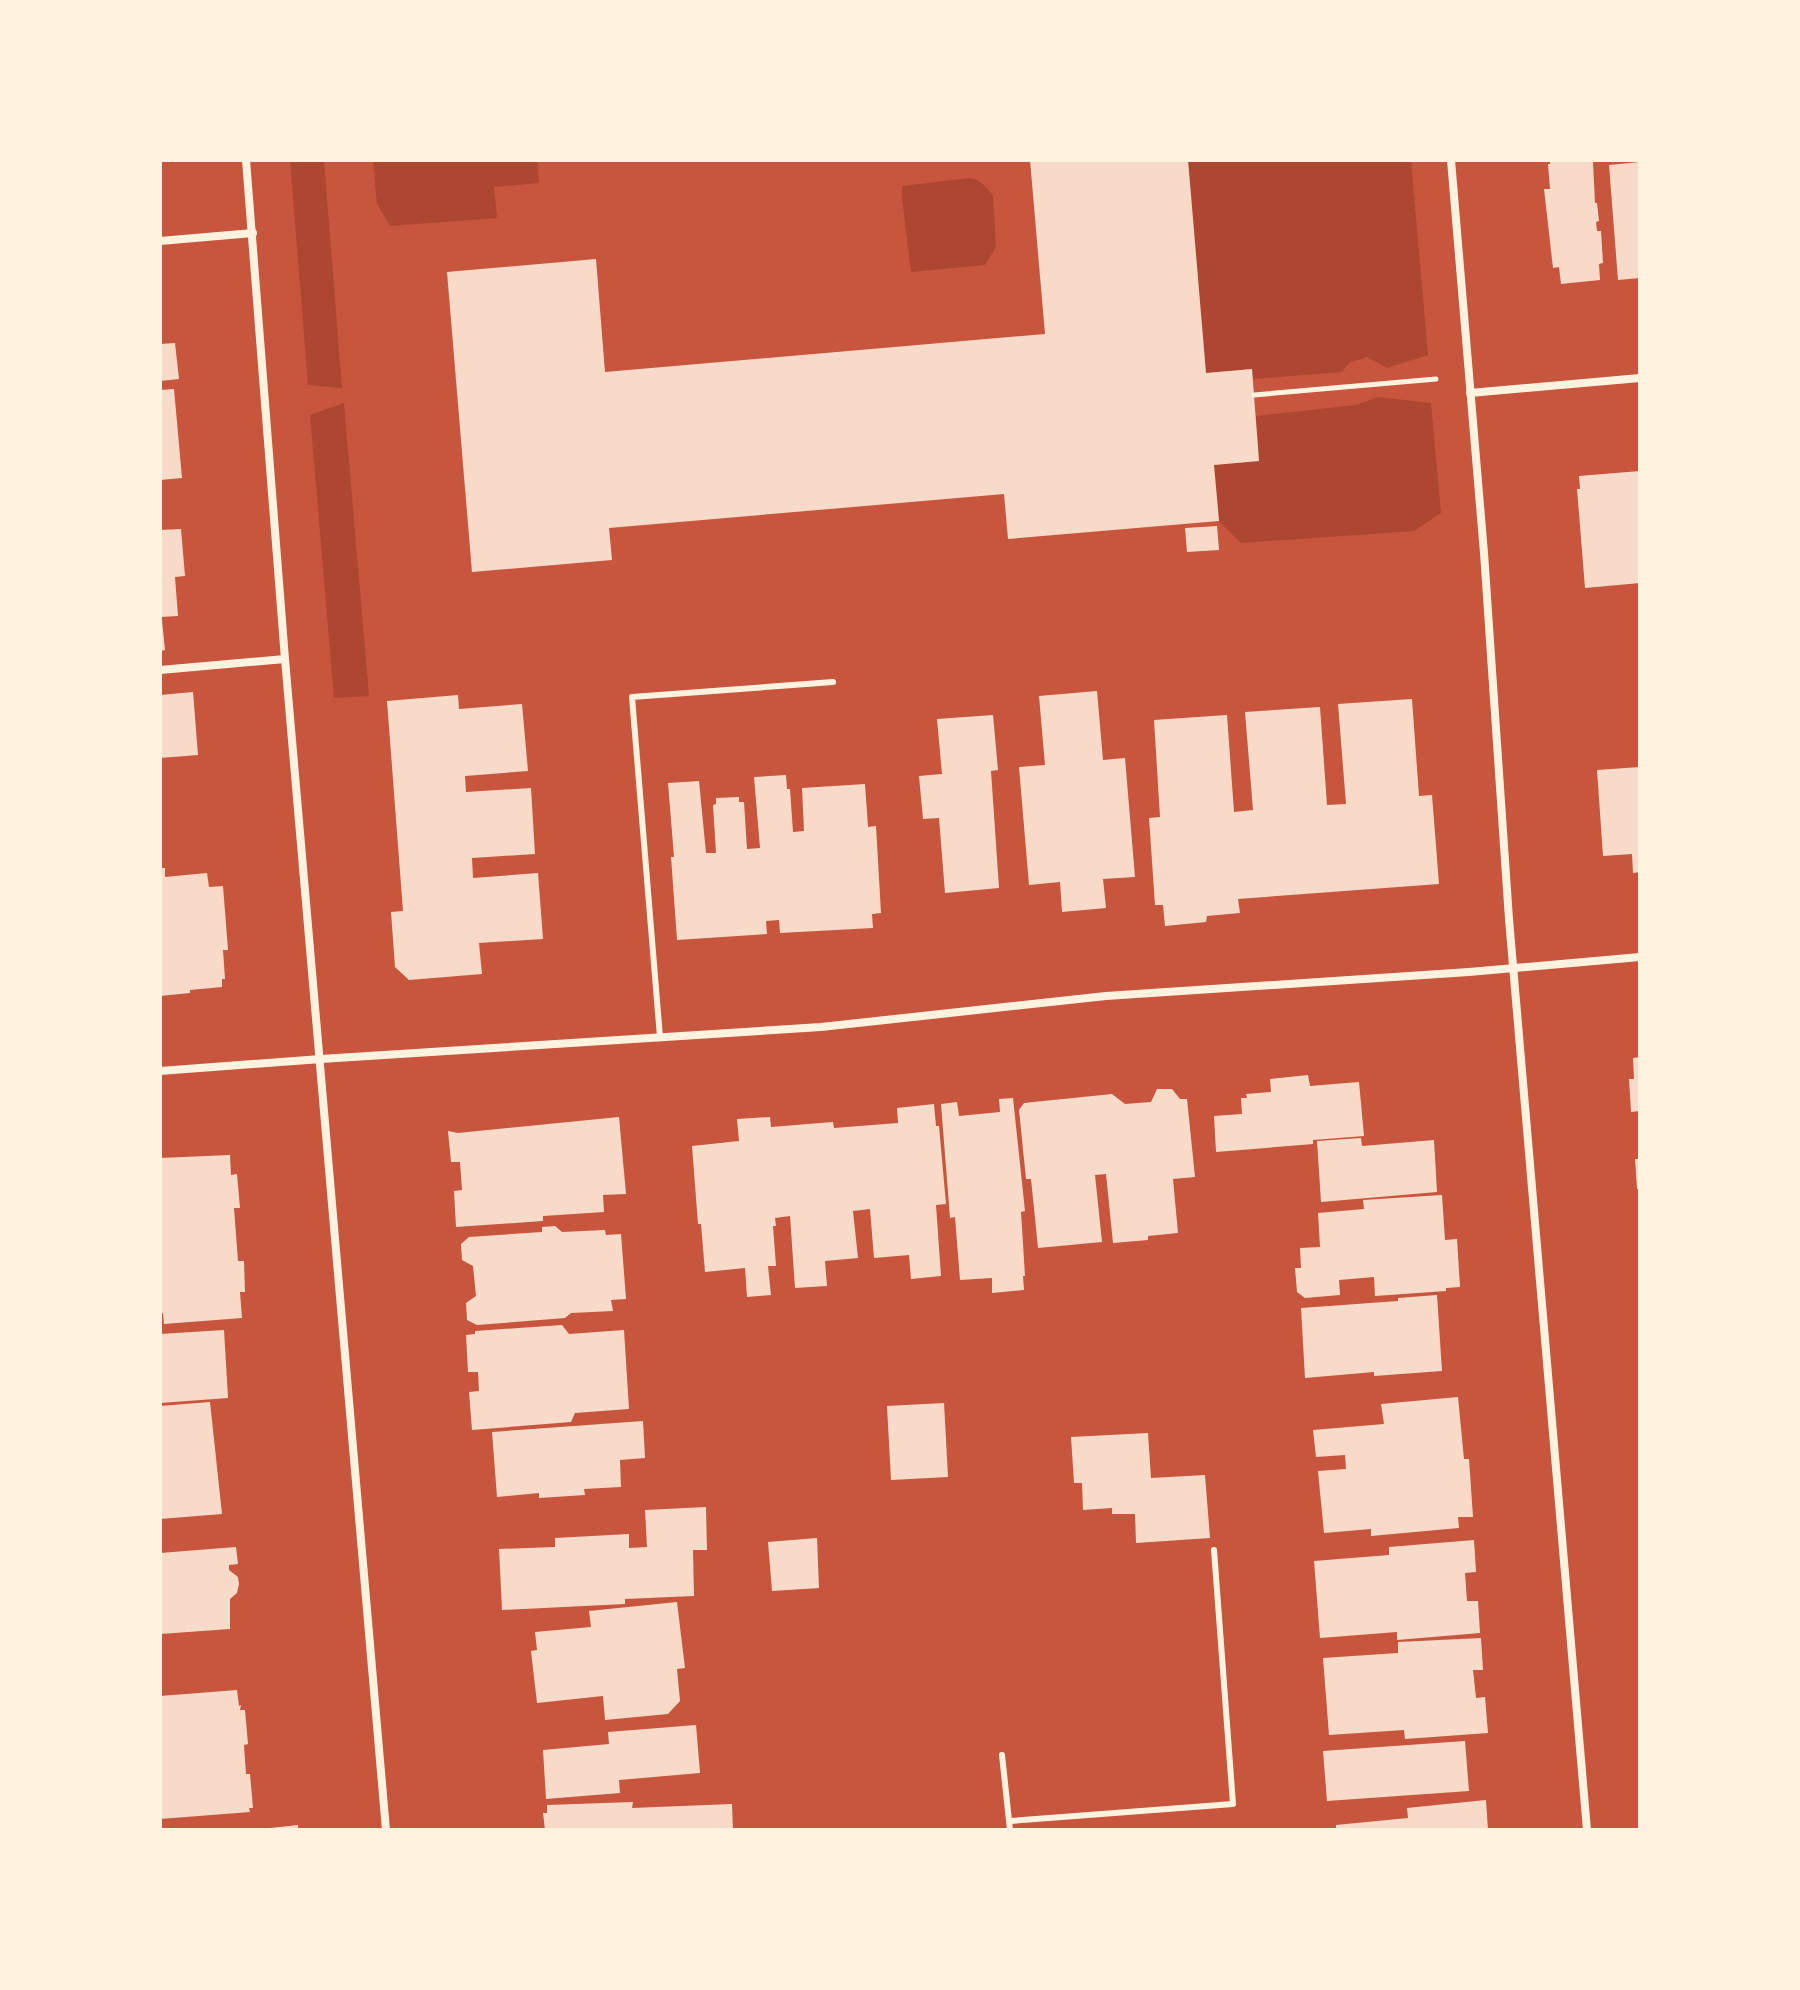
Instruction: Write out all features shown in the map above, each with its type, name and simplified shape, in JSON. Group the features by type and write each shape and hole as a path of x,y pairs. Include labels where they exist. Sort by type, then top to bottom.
{"street":[{"path":"246,160 285,659 386,1830"},
{"path":"1451,160 1485,569 1513,969 1587,1830"},
{"path":"160,241 253,233"},
{"path":"1470,393 1640,378"},
{"path":"160,670 285,659"},
{"path":"160,1071 821,1027 1106,996 1513,969 1640,957"}],"lane":[{"path":"660,1037 632,697 833,682"},
{"path":"1010,1821 1233,1804 1214,1550"},
{"path":"1002,1755 1010,1830"}],"path":[{"path":"1254,395 1437,379"}],"shaded area":[{"path":"290,160 324,160 342,388 308,385"},
{"path":"373,160 537,160 539,183 494,187 497,218 390,226 377,204"},
{"path":"1188,160 1411,160 1428,355 1387,368 1367,357 1349,363 1342,372 1253,379 1252,369 1206,373"},
{"path":"970,178 979,181 993,196 996,247 985,265 911,272 902,186"},
{"path":"1378,397 1431,403 1441,513 1414,531 1241,543 1219,521 1214,465 1259,461 1256,416 1356,405"},
{"path":"344,403 369,696 334,698 310,415"}],"building":[{"path":"1030,160 1188,160 1206,373 1252,369 1259,461 1214,465 1219,521 1008,539 1004,494 609,528 612,560 472,572 447,272 596,259 605,372 1045,334"},
{"path":"1550,160 1593,162 1599,221 1596,222 1597,231 1601,231 1603,263 1599,264 1600,280 1561,284 1559,267 1553,268 1544,189 1550,189"},
{"path":"1640,162 1640,278 1618,280 1609,165"},
{"path":"175,343 179,379 160,381 160,344"},
{"path":"174,389 182,478 160,480 160,390"},
{"path":"1640,471 1640,583 1585,588 1577,489 1580,489 1579,476"},
{"path":"1217,526 1219,550 1187,552 1185,528"},
{"path":"181,529 185,576 175,577 178,616 160,617 160,530"},
{"path":"160,620 165,650 160,651"},
{"path":"1097,691 1103,760 1125,758 1135,877 1103,879 1106,908 1062,912 1060,882 1029,885 1019,767 1045,765 1039,696"},
{"path":"193,692 198,755 160,758 160,695"},
{"path":"458,695 459,709 522,704 528,771 465,776 466,792 531,788 535,854 472,858 473,878 538,873 543,939 479,943 482,974 409,980 395,967 391,912 403,911 387,701"},
{"path":"1412,699 1419,796 1432,795 1439,884 1238,899 1240,913 1207,916 1206,922 1165,926 1163,905 1155,905 1149,818 1160,817 1154,720 1227,715 1234,812 1253,810 1245,712 1320,707 1327,805 1346,804 1338,704"},
{"path":"993,715 998,770 991,771 999,888 945,893 939,818 923,819 919,776 942,774 937,719"},
{"path":"1640,767 1640,872 1633,873 1632,854 1603,856 1597,770"},
{"path":"786,775 793,832 804,831 802,788 865,784 868,827 876,826 881,913 872,914 873,928 780,933 779,920 766,921 767,934 677,940 668,783 699,781 706,853 716,853 713,805 716,798 739,797 739,802 744,802 747,849 760,848 754,777"},
{"path":"160,868 165,868 165,877 207,873 209,887 223,886 228,950 223,950 225,979 222,979 222,987 160,996"},
{"path":"1640,1057 1640,1111 1631,1112 1629,1079 1634,1079 1633,1058"},
{"path":"1308,1075 1310,1086 1359,1082 1364,1136 1313,1140 1313,1144 1216,1152 1214,1116 1242,1114 1241,1098 1247,1098 1246,1094 1271,1092 1270,1079"},
{"path":"1157,1089 1172,1089 1180,1099 1187,1099 1195,1177 1173,1179 1178,1233 1113,1243 1106,1174 1095,1175 1102,1242 1038,1248 1031,1179 1026,1179 1019,1110 1024,1103 1112,1094 1125,1104 1151,1102"},
{"path":"1013,1098 1025,1211 1021,1212 1024,1290 992,1293 992,1278 960,1280 955,1217 950,1218 941,1104 957,1102 959,1116 1000,1112 999,1099"},
{"path":"934,1104 946,1204 936,1205 941,1276 911,1279 909,1255 874,1258 870,1209 853,1211 858,1258 825,1261 827,1286 795,1288 790,1216 775,1218 776,1226 773,1226 776,1266 768,1266 771,1295 747,1297 745,1268 705,1272 692,1146 739,1141 737,1119 770,1117 771,1127 833,1122 834,1128 898,1123 897,1108"},
{"path":"619,1117 626,1194 603,1195 604,1212 543,1216 543,1221 456,1227 454,1191 462,1190 460,1162 451,1162 448,1131 458,1133"},
{"path":"1361,1138 1362,1146 1434,1140 1437,1192 1321,1202 1317,1141"},
{"path":"230,1155 231,1175 237,1174 240,1208 234,1208 238,1261 244,1261 245,1292 240,1292 242,1318 164,1324 163,1313 160,1314 160,1158"},
{"path":"1635,1159 1640,1159 1640,1189 1637,1189"},
{"path":"1442,1195 1445,1240 1457,1239 1460,1287 1446,1288 1446,1291 1375,1296 1374,1277 1339,1280 1340,1295 1305,1298 1297,1292 1295,1268 1301,1268 1300,1248 1320,1247 1318,1213 1364,1209 1363,1200"},
{"path":"555,1226 562,1232 605,1230 606,1235 621,1234 626,1299 611,1300 613,1311 571,1313 565,1318 477,1325 467,1320 466,1303 476,1296 473,1266 462,1260 461,1244 469,1237 542,1232 542,1227"},
{"path":"1437,1295 1442,1371 1374,1376 1374,1372 1305,1378 1301,1308"},
{"path":"562,1325 569,1334 624,1330 629,1409 575,1413 571,1422 472,1430 469,1392 479,1391 478,1372 468,1372 466,1335 475,1334 475,1331"},
{"path":"224,1330 228,1398 160,1403 160,1334"},
{"path":"1458,1397 1464,1459 1469,1459 1473,1517 1458,1517 1459,1528 1371,1536 1371,1529 1324,1533 1318,1471 1346,1469 1345,1455 1316,1457 1313,1430 1384,1424 1381,1404"},
{"path":"210,1402 222,1514 160,1519 160,1406"},
{"path":"944,1403 948,1477 891,1480 887,1406"},
{"path":"643,1421 645,1458 620,1460 621,1487 584,1489 585,1495 539,1498 539,1493 497,1497 492,1432"},
{"path":"1148,1433 1151,1478 1205,1475 1210,1538 1136,1543 1135,1514 1112,1514 1112,1508 1083,1510 1082,1483 1074,1483 1071,1437"},
{"path":"706,1507 707,1550 693,1550 694,1596 625,1599 625,1604 502,1610 499,1549 555,1547 555,1538 629,1534 629,1548 647,1547 645,1510"},
{"path":"817,1538 819,1588 772,1591 768,1542"},
{"path":"1474,1540 1476,1572 1465,1573 1467,1601 1478,1601 1480,1633 1397,1640 1397,1632 1320,1638 1314,1561 1389,1555 1389,1547"},
{"path":"236,1547 238,1564 229,1565 229,1570 238,1577 239,1584 237,1593 230,1599 230,1629 160,1634 160,1553"},
{"path":"677,1602 685,1668 677,1669 680,1701 668,1714 605,1720 603,1696 537,1703 531,1651 537,1650 535,1632 591,1627 589,1611"},
{"path":"1481,1638 1483,1670 1473,1670 1476,1698 1485,1697 1488,1733 1405,1739 1404,1730 1329,1735 1323,1658 1398,1653 1398,1642"},
{"path":"237,1690 240,1710 245,1710 248,1744 244,1745 246,1774 250,1774 253,1808 249,1808 250,1812 160,1819 160,1696"},
{"path":"696,1725 700,1773 619,1780 620,1793 546,1799 543,1750 609,1744 608,1732"},
{"path":"1465,1741 1469,1791 1327,1801 1323,1751"},
{"path":"1486,1800 1488,1830 1336,1830 1336,1825 1408,1818 1407,1808"},
{"path":"633,1802 632,1808 732,1804 733,1830 545,1830 543,1813 547,1813 547,1805"},
{"path":"298,1825 298,1830 270,1830 270,1828"}]}
